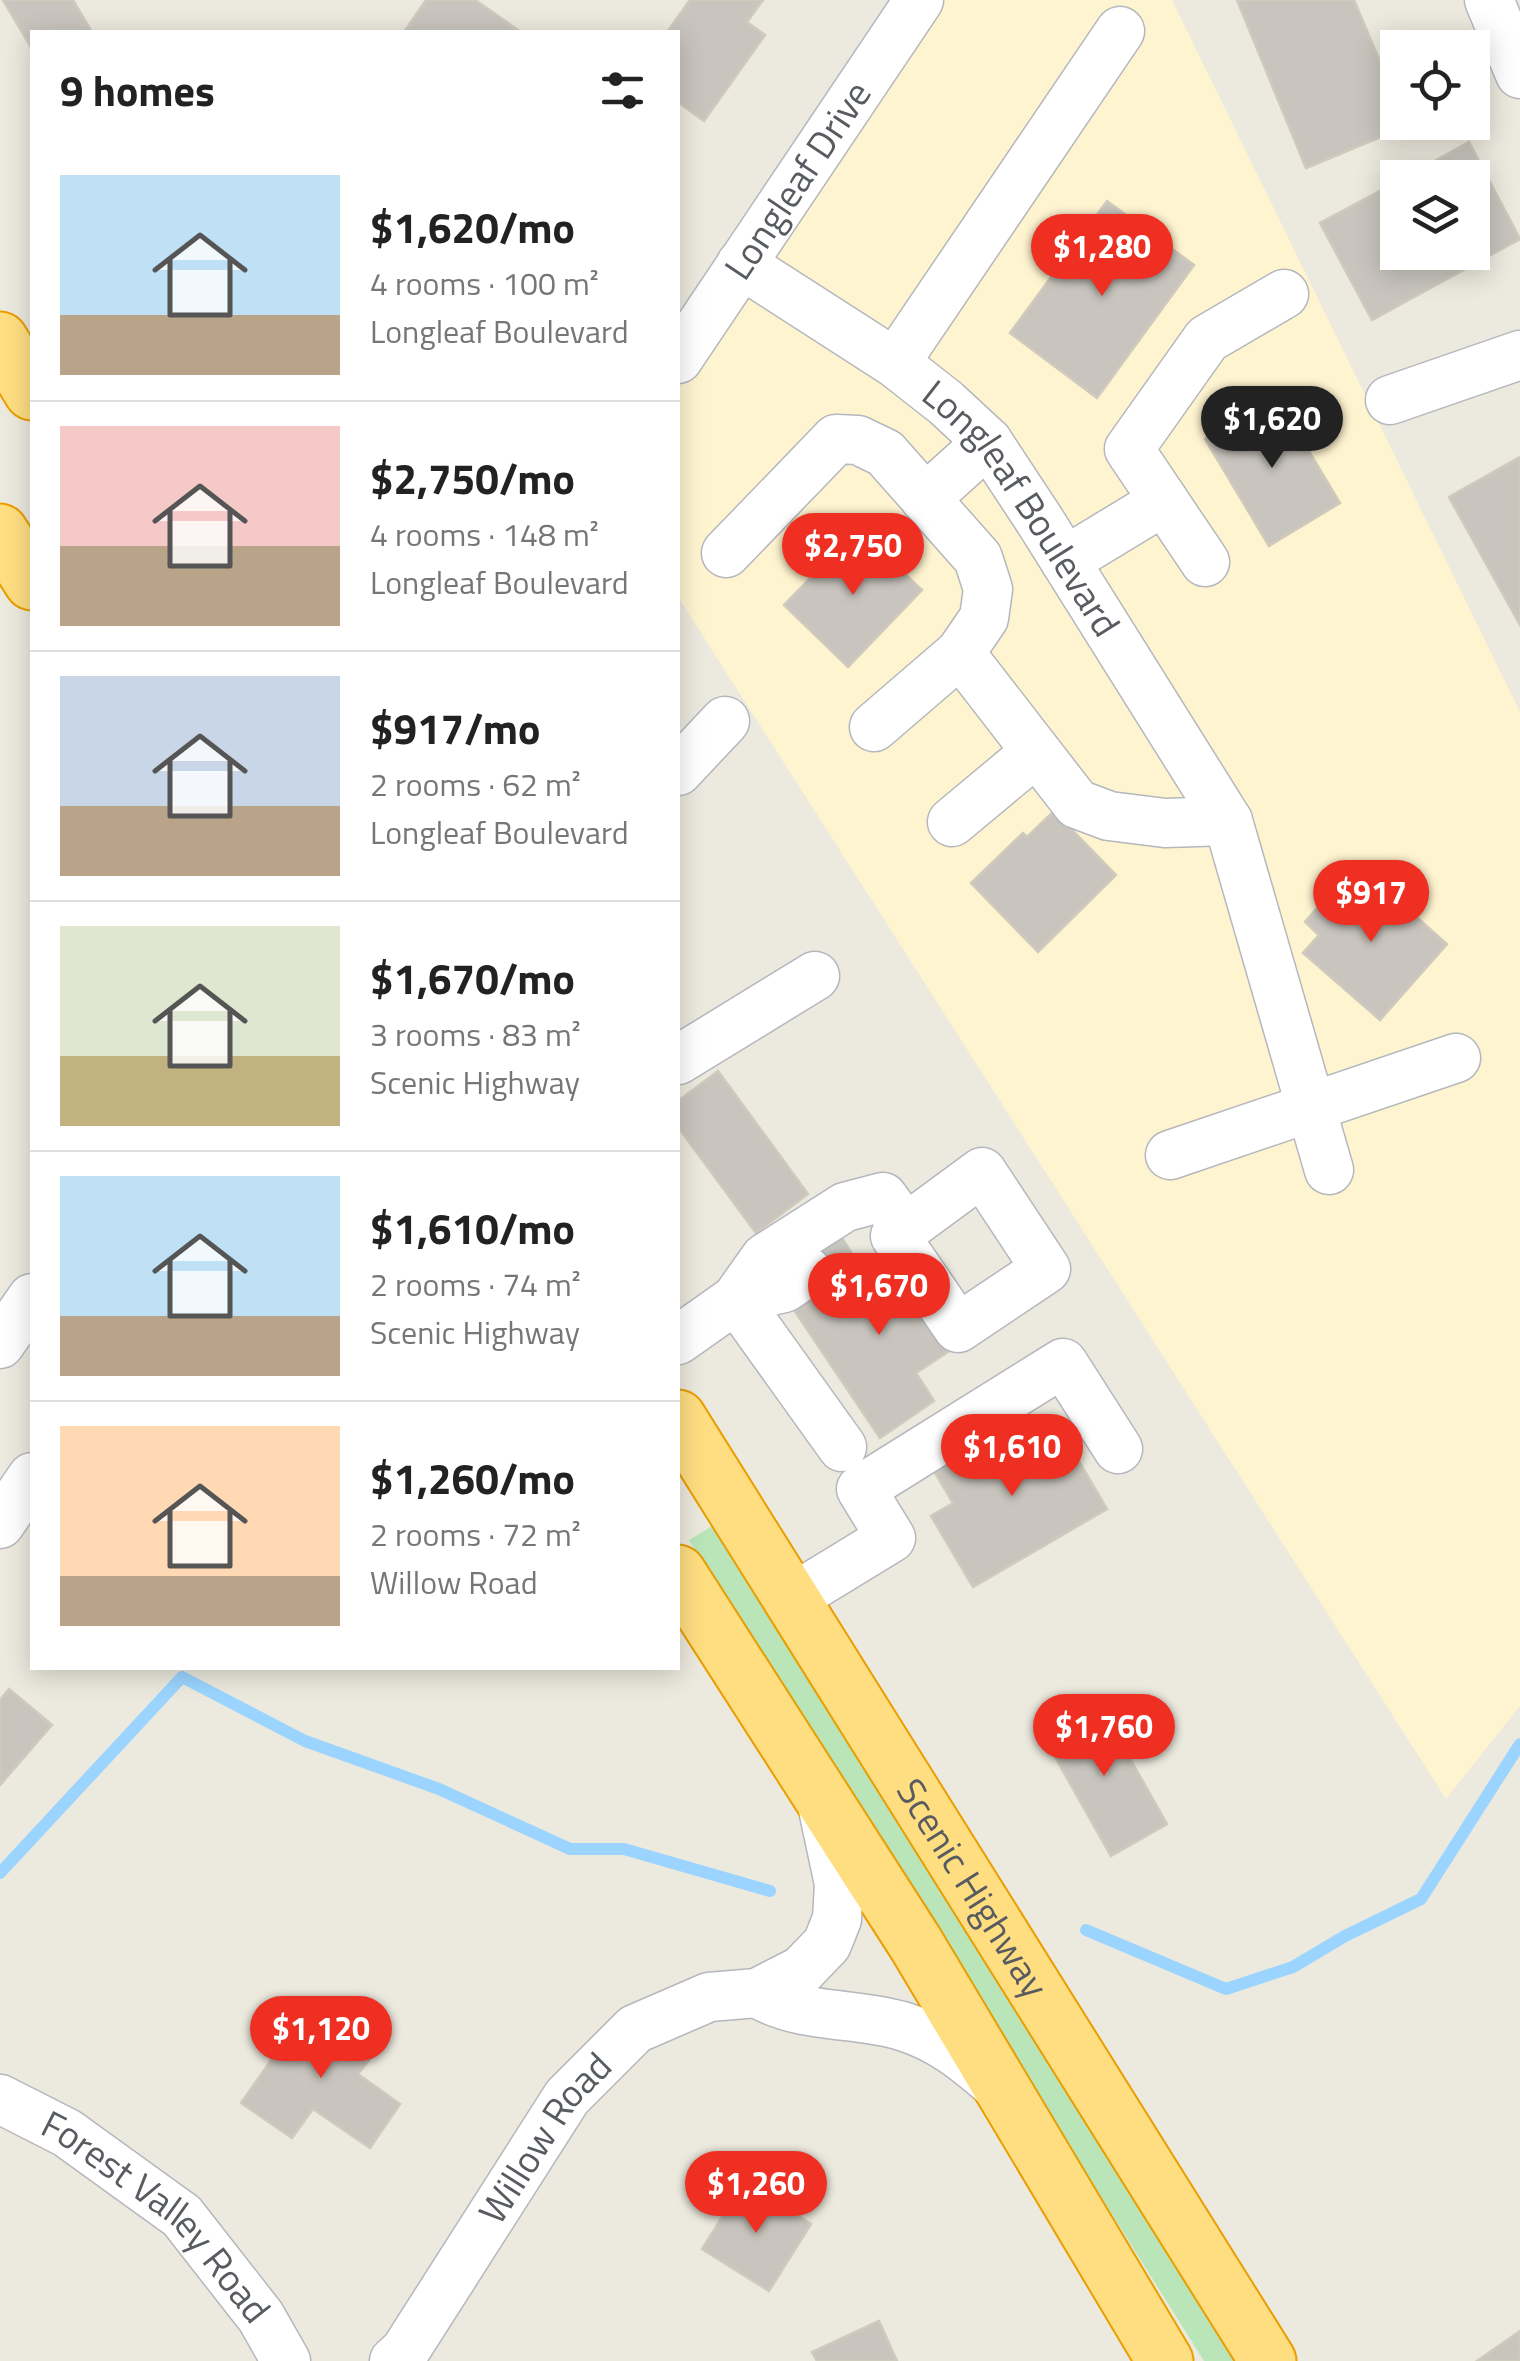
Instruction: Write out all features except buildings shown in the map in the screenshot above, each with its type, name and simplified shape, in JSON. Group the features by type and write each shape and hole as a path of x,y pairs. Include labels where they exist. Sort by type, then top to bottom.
{"highway":[{"path":"0,340 30,389"},
{"path":"0,532 30,579"},
{"name":"Scenic Highway","path":"680,1421 1268,2361"},
{"name":"Scenic Highway","path":"680,1576 916,1944 1165,2361"}],"street":[{"name":"Longleaf Drive","path":"680,356 919,0"},
{"path":"1489,0 1520,74"},
{"path":"895,363 1120,32"},
{"name":"Longleaf Boulevard","path":"741,264 895,363 988,442 1228,821 1329,1170"},
{"path":"1205,562 1128,449 1207,339 1284,294"},
{"path":"1390,400 1520,356"},
{"path":"726,552 836,439 858,440 885,453 978,558 988,589 984,618 960,653 874,727"},
{"path":"925,499 988,442"},
{"path":"1065,561 1164,500"},
{"path":"960,653 1077,804 1109,816 1165,823 1228,821"},
{"path":"680,769 725,721"},
{"path":"952,822 1036,752"},
{"path":"680,1059 815,976"},
{"path":"1170,1155 1456,1058"},
{"path":"680,1339 736,1299 766,1258 845,1208 883,1220"},
{"path":"736,1299 784,1288 808,1272"},
{"path":"736,1299 842,1447"},
{"path":"0,1344 30,1301"},
{"path":"791,1599 891,1538 862,1488 1063,1363 1118,1449"},
{"path":"0,1524 30,1480"},
{"path":"757,1993 802,1970 828,1944 837,1920 839,1884 821,1796"},
{"path":"757,1993 776,2005 902,2026 953,2048 1004,2092"},
{"name":"Willow Road","path":"394,2361 405,2351 568,2097 594,2070 635,2029 708,1997 757,1993"},
{"name":"Forest Valley Road","path":"0,2100 68,2133 182,2216 262,2317 286,2361"}],"shaded area":[{"path":"940,0 1172,0 1520,712 1520,1706 1446,1799 680,600 680,386"}],"green space":[{"path":"714,1525 1238,2361 1204,2361 689,1540"}],"waterway":[{"path":"0,1873 182,1677 305,1741 439,1789 570,1849 624,1849 770,1891"},
{"path":"1086,1930 1226,1989 1293,1967 1421,1899 1520,1744"}],"tunnel":[{"path":"808,1272 862,1238"}]}
